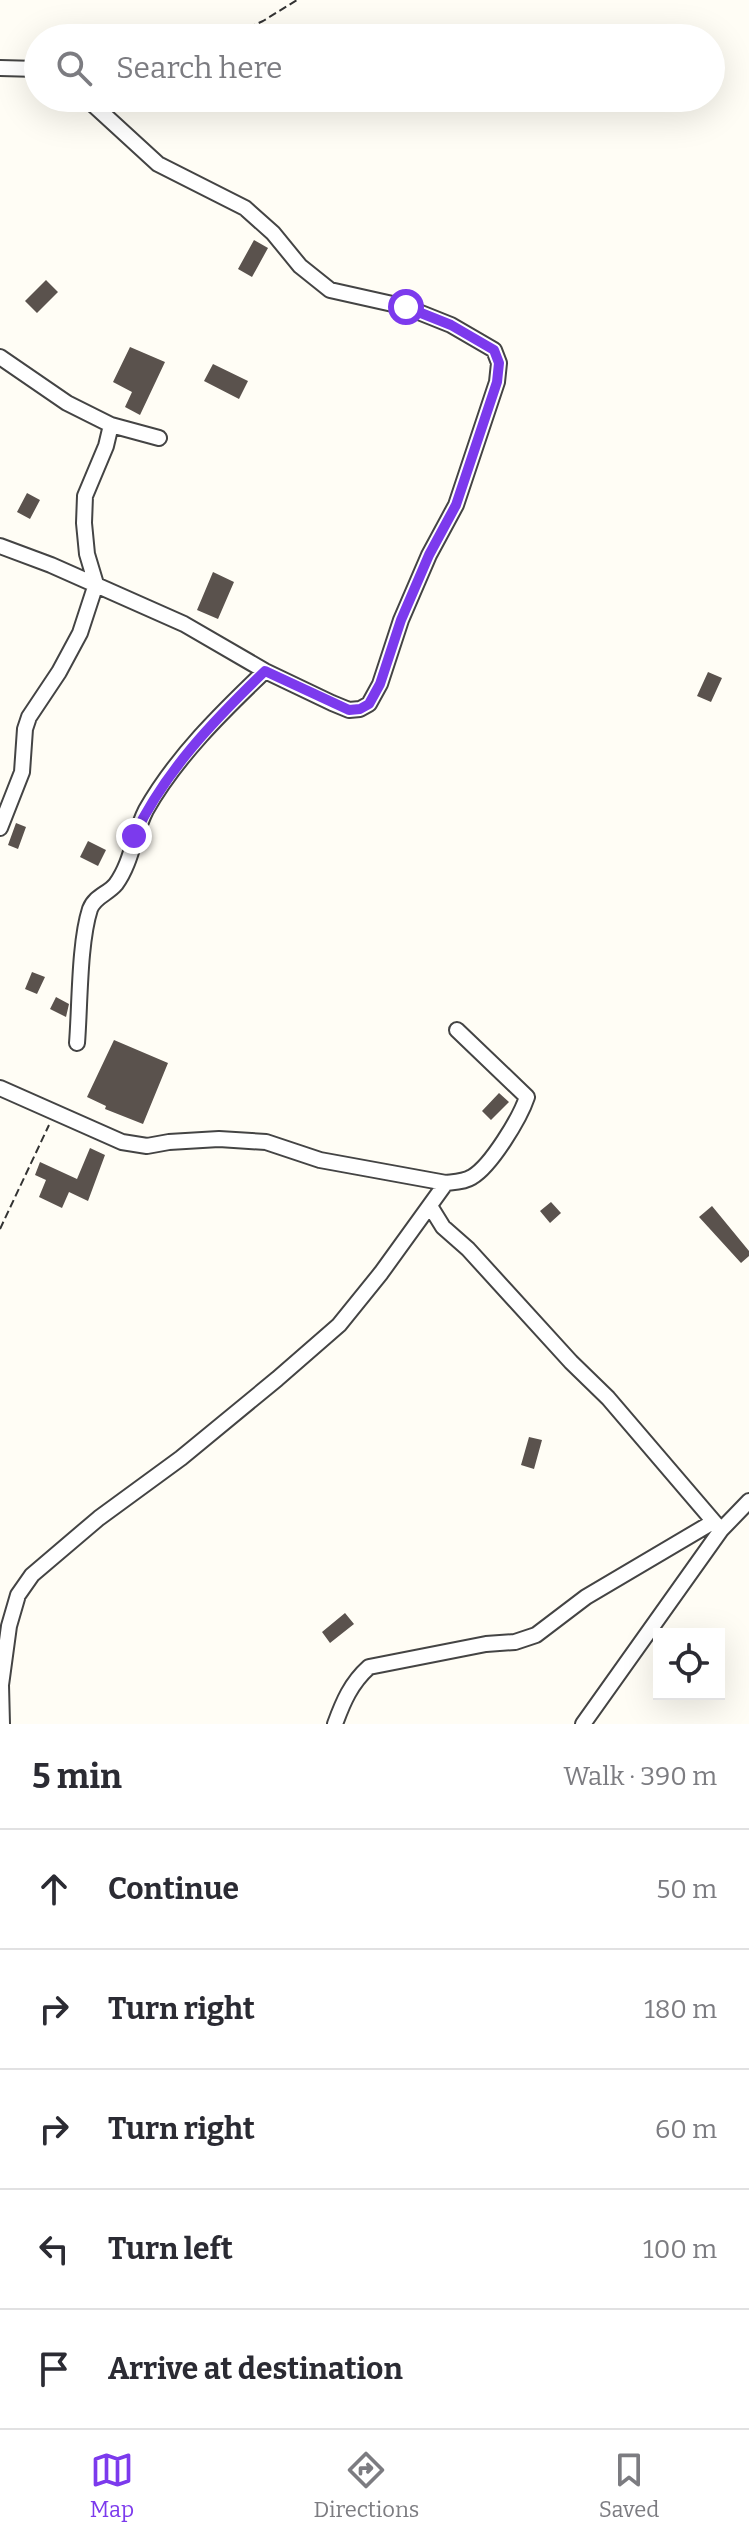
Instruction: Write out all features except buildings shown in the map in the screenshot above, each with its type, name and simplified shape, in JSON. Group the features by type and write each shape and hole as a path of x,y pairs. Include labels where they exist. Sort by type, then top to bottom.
{"street":[{"path":"0,68 24,69"},
{"path":"0,546 96,584 184,624 265,671 349,710 360,709 369,704 380,684 401,620 429,555 456,505 497,382 499,363 494,350 451,325 406,307 330,290 300,266 273,233 245,208 158,164 101,112"},
{"path":"0,357 67,403 111,425 159,438"},
{"path":"0,828 22,772 25,729 29,717 80,633 96,584 87,554 85,496 106,446 111,425"},
{"path":"77,1043 84,947 91,906 115,884 129,858 134,836 147,809 197,739 265,671"},
{"path":"0,1088 122,1142 147,1146 219,1139 266,1142 320,1160 446,1183 472,1177 486,1164 527,1097 457,1030"},
{"path":"2,1724 1,1685 9,1626 18,1595 32,1575 99,1518 229,1419 339,1325 446,1183"},
{"path":"430,1206 443,1227 468,1249 608,1398 717,1526"},
{"path":"335,1724 343,1701 356,1679 369,1667 471,1647 515,1642 536,1635 586,1597 717,1526 749,1501"},
{"path":"583,1724 717,1526"}],"path":[{"path":"256,24 297,0"},
{"path":"0,1229 55,1113"}],"route":[{"path":"134,836 147,809 197,739 265,671 349,710 369,704 380,684 401,620 429,555 456,505 497,382 499,363 494,350 451,325 406,307"}]}
